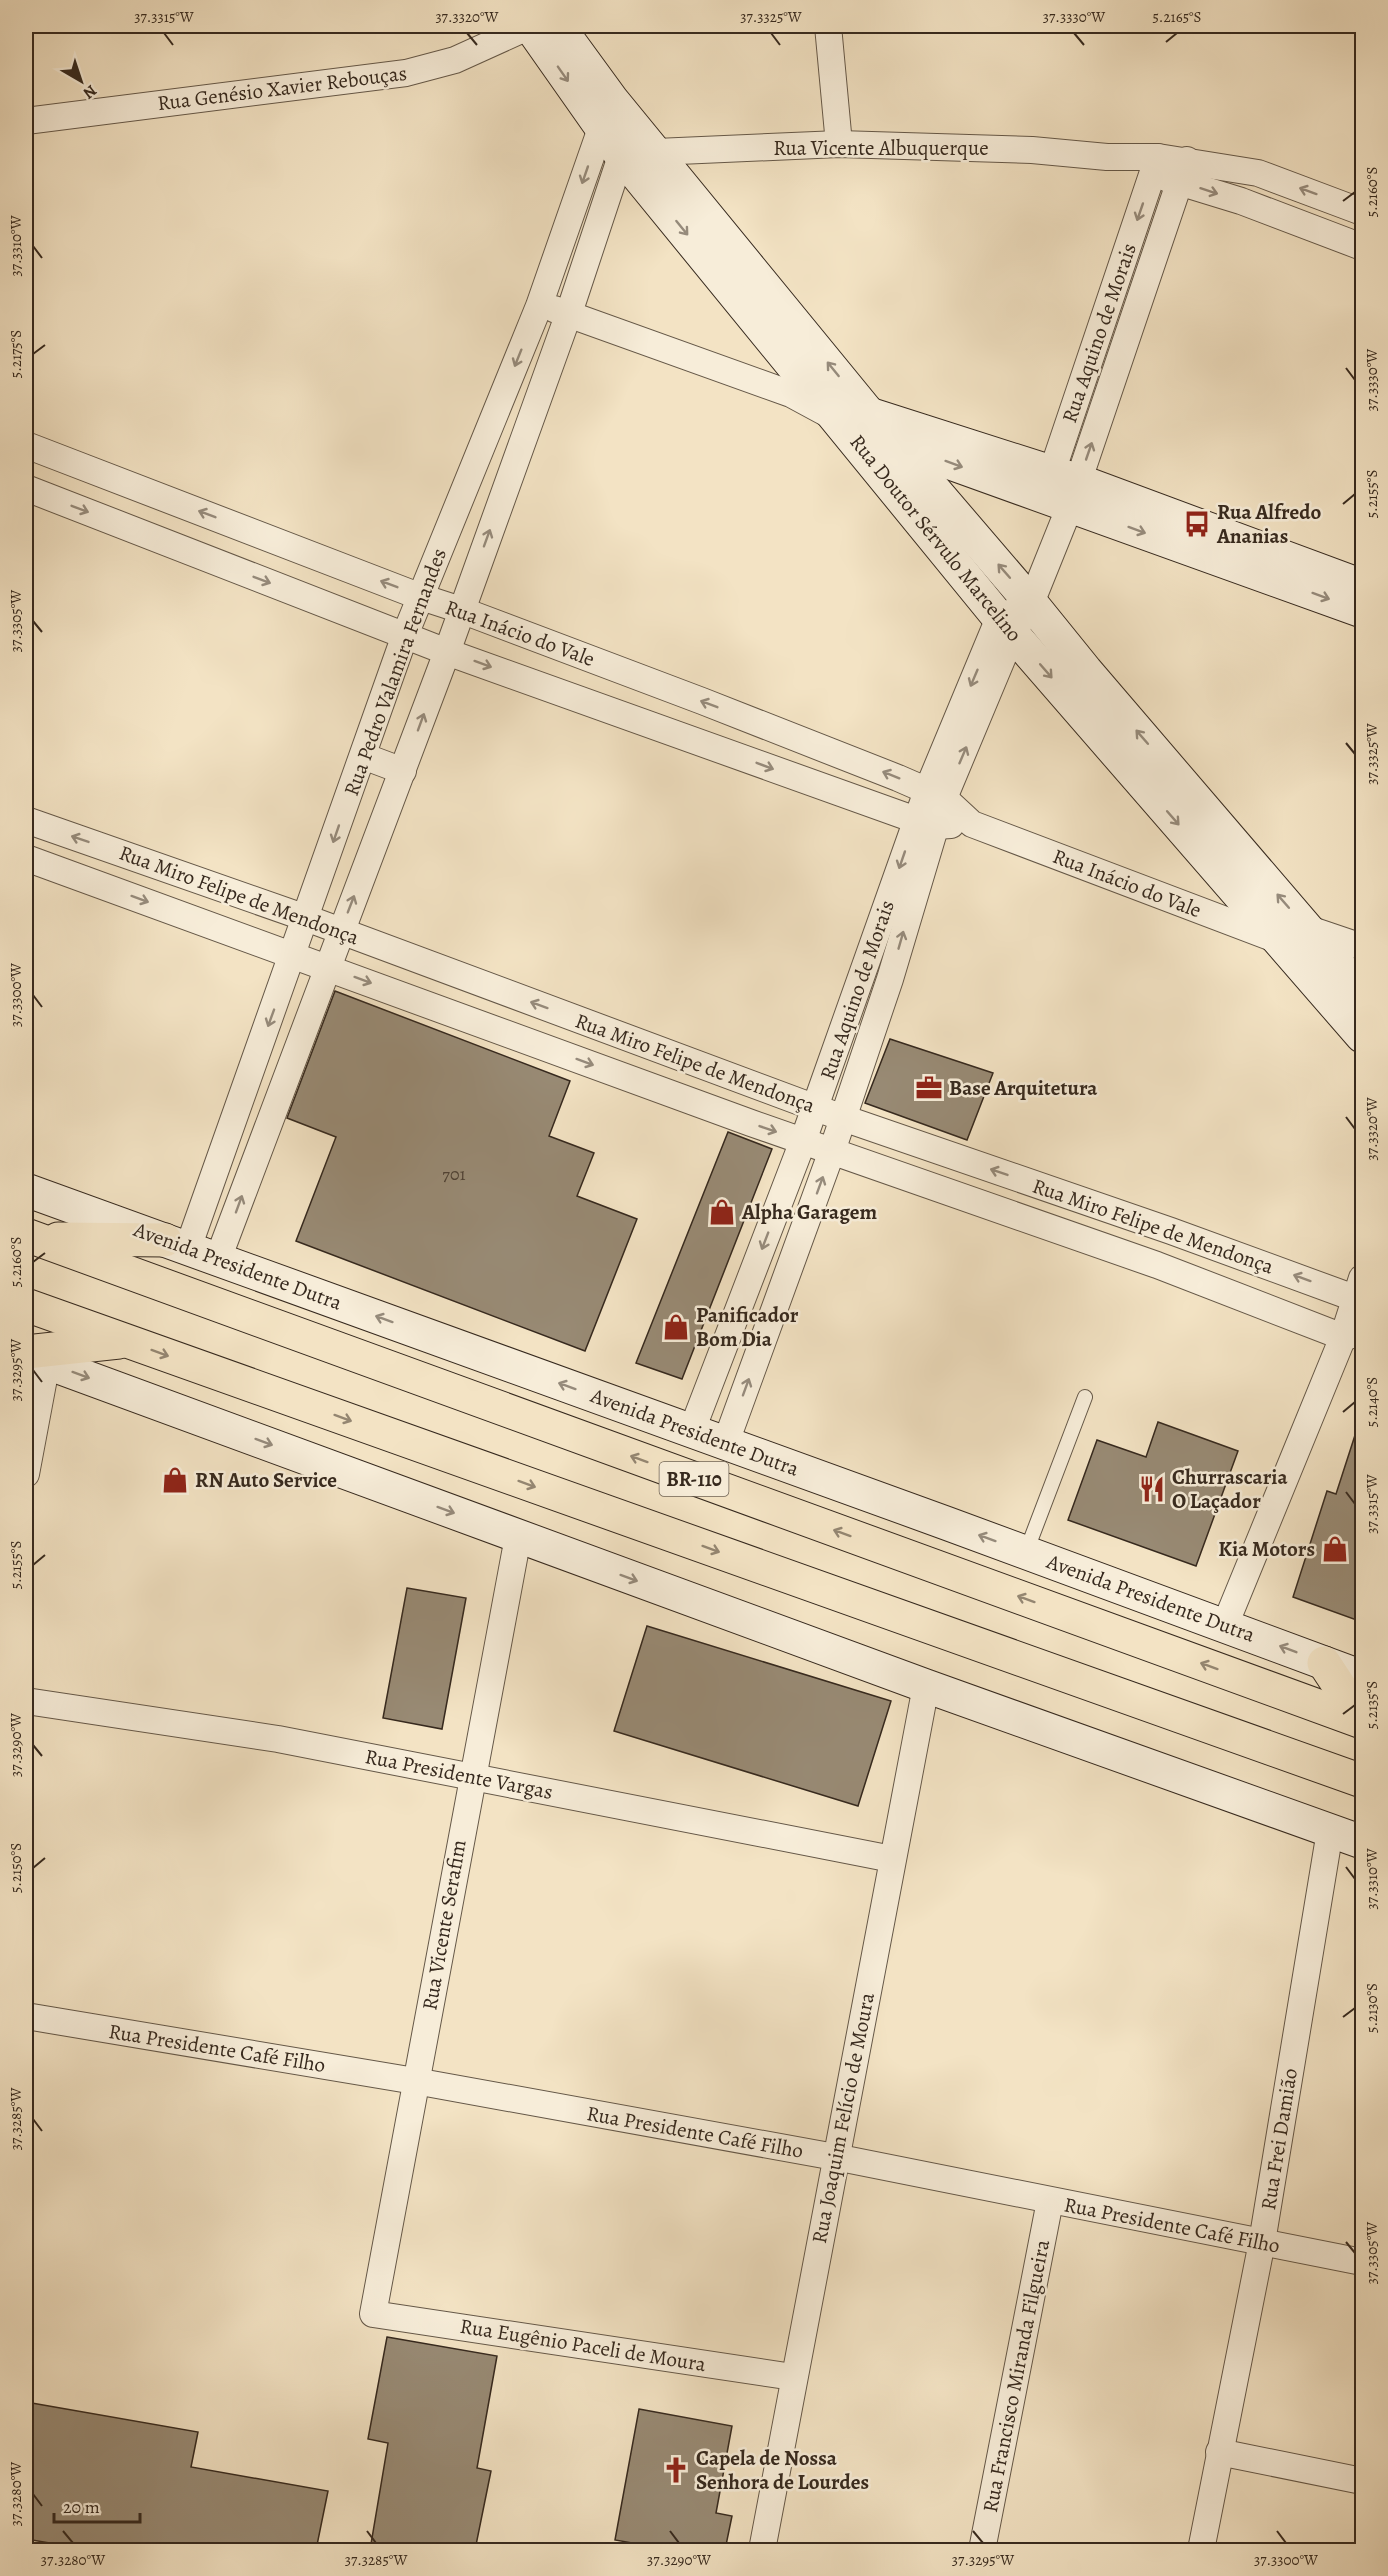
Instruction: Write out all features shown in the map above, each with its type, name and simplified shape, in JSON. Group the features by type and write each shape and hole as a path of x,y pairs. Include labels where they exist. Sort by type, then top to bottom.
{"main road":[{"name":"Rua Doutor Sérvulo Marcelino","path":"530,26 626,139 804,393 855,417"},
{"name":"Rua Doutor Sérvulo Marcelino","path":"558,26 606,114"},
{"name":"Rua Doutor Sérvulo Marcelino","path":"626,139 656,152 855,417 1006,625 1294,935 1358,973"},
{"path":"855,417 894,442 1067,486 1362,611"},
{"path":"855,417 1362,586"},
{"name":"Rua Doutor Sérvulo Marcelino","path":"894,442 1086,671 1294,935 1362,1036"},
{"name":"Avenida Presidente Dutra","path":"26,1190 726,1442 1362,1677"},
{"path":"31,1237 176,1244"},
{"name":"Avenida Presidente Dutra","path":"31,1237 1362,1722"},
{"path":"26,1305 1362,1781"},
{"path":"33,1357 127,1341"},
{"path":"33,1357 926,1686 1362,1842"},
{"path":"1324,1663 1362,1722"}],"street":[{"name":"Rua Genésio Xavier Rebouças","path":"26,121 406,73 455,60 530,26"},
{"path":"828,26 839,144"},
{"name":"Rua Pedro Valamira Fernandes","path":"176,1244 293,955 405,635 539,306 606,114"},
{"name":"Rua Pedro Valamira Fernandes","path":"218,1259 447,652 569,313 626,139"},
{"name":"Rua Vicente Albuquerque","path":"656,152 839,144 1032,150 1107,157 1184,171 1258,173 1362,212"},
{"name":"Rua Aquino de Morais","path":"1031,603 1067,486 1156,166"},
{"name":"Rua Vicente Albuquerque","path":"1184,171 1241,201 1361,244"},
{"name":"Rua Aquino de Morais","path":"1067,486 1184,171"},
{"path":"539,306 569,313 804,393"},
{"name":"Rua Inácio do Vale","path":"26,445 421,597 462,610 712,705 936,795 972,824"},
{"name":"Rua Inácio do Vale","path":"26,488 447,652 925,823 972,824 1294,935"},
{"path":"1006,625 1031,603"},
{"name":"Rua Aquino de Morais","path":"692,1430 803,1141 864,973 1006,625"},
{"path":"363,756 403,771"},
{"name":"Rua Miro Felipe de Mendonça","path":"26,820 306,918 843,1118 1361,1294"},
{"name":"Rua Aquino de Morais","path":"726,1442 832,1151 890,980 925,823"},
{"name":"Rua Miro Felipe de Mendonça","path":"26,858 803,1141 1353,1335"},
{"path":"864,973 890,980"},
{"path":"1157,1265 1172,1231"},
{"path":"1225,1625 1353,1335 1361,1294"},
{"path":"26,1474 33,1357"},
{"name":"Rua Vicente Serafim","path":"373,2314 518,1537"},
{"name":"Rua Joaquim Felício de Moura","path":"762,2550 793,2377 926,1686"},
{"name":"Rua Presidente Vargas","path":"26,1701 278,1739 892,1859"},
{"name":"Rua Frei Damião","path":"1201,2550 1262,2242 1330,1832"},
{"name":"Rua Presidente Café Filho","path":"26,2016 416,2081 836,2157 1362,2262"},
{"name":"Rua Francisco Miranda Filgueira","path":"982,2550 1050,2201"},
{"name":"Rua Eugênio Paceli de Moura","path":"373,2314 793,2377"},
{"path":"1219,2452 1362,2481"}],"lane":[{"path":"1026,1552 1085,1397"}],"building":[{"path":"335,991 570,1081 549,1136 594,1153 577,1196 637,1219 585,1351 296,1241 336,1137 287,1118"},
{"name":"Base Arquitetura","path":"890,1039 993,1073 967,1140 865,1103"},
{"name":"Alpha Garagem","path":"728,1132 772,1149 682,1379 636,1363"},
{"name":"Churrascaria O Laçador","path":"1158,1422 1238,1451 1196,1566 1068,1520 1097,1440 1146,1457"},
{"name":"Kia Motors","path":"1358,1426 1362,1427 1362,1622 1293,1597 1327,1491 1336,1494"},
{"path":"407,1588 466,1598 442,1729 383,1718"},
{"path":"647,1626 891,1701 858,1806 614,1731"},
{"path":"387,2337 497,2356 477,2468 491,2471 475,2550 370,2550 388,2443 368,2439"},
{"path":"26,2402 198,2432 191,2467 328,2491 316,2550 91,2550 26,2539"},
{"name":"Capela de Nossa Senhora de Lourdes","path":"639,2409 732,2426 716,2513 732,2516 725,2550 672,2550 615,2540"}],"place":[{"name":"Rua Alfredo Ananias","path":"1197,524"},
{"name":"Base Arquitetura","path":"929,1088"},
{"name":"Alpha Garagem","path":"722,1212"},
{"name":"Panificador Bom Dia","path":"676,1327"},
{"name":"RN Auto Service","path":"175,1480"},
{"name":"Churrascaria O Laçador","path":"1152,1489"},
{"name":"Kia Motors","path":"1335,1549"},
{"name":"Capela de Nossa Senhora de Lourdes","path":"676,2470"}]}
